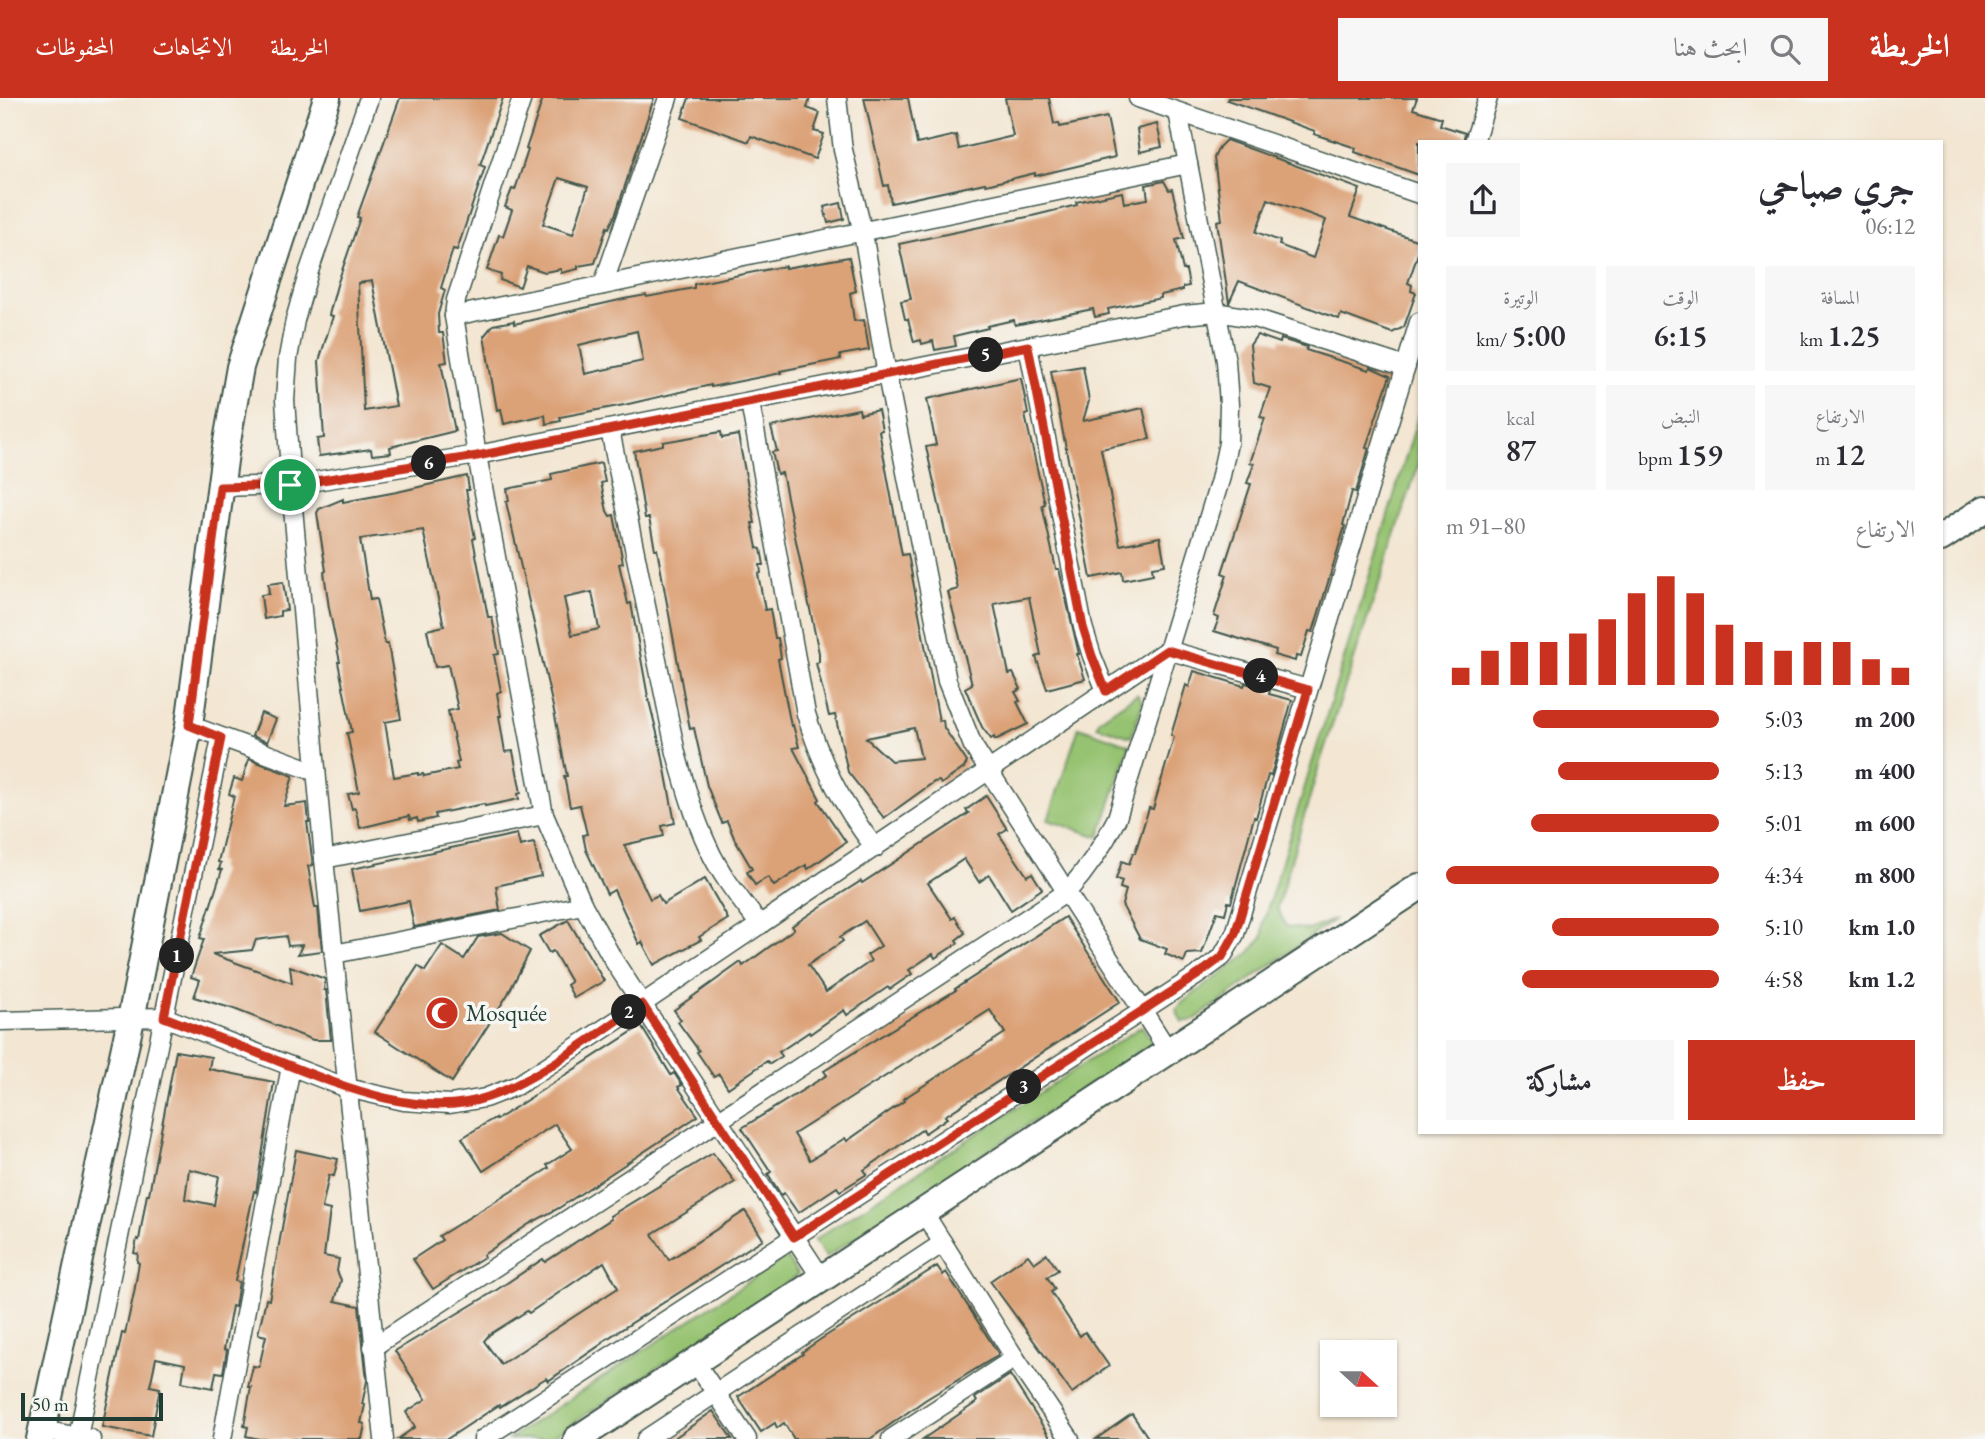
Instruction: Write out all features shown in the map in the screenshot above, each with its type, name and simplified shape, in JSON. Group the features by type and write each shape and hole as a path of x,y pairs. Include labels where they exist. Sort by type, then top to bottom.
{"main road":[{"path":"41,1434 131,1019 189,725 220,487 240,367 327,98"},
{"path":"1943,537 1985,509"},
{"path":"577,1439 1418,888"}],"street":[{"path":"369,98 309,271 295,320 288,358 285,400 290,485 324,859 384,1439"},
{"path":"522,98 454,316 477,456 544,815 583,905 614,961 822,1279"},
{"path":"603,285 668,98"},
{"path":"837,98 843,150 863,233 887,374 947,681 972,746 1169,1052"},
{"path":"1138,98 1418,194"},
{"path":"1475,140 1488,98"},
{"path":"373,1347 1067,892 1086,872 1105,843 1117,818 1220,480 1228,443 1226,361 1178,112"},
{"path":"454,316 1188,164"},
{"path":"220,487 290,485 477,456 1184,315 1217,313 1257,319 1406,367"},
{"path":"483,1439 1222,957 1235,934 1418,325"},
{"path":"1028,346 1083,627 1106,691"},
{"path":"750,402 807,714 819,754 833,786 850,816 875,848"},
{"path":"610,430 676,753 689,800 709,849 730,885 760,925"},
{"path":"0,1021 164,1017 347,1088 404,1101 450,1104 485,1098 518,1085 642,1004 1167,650 1308,690"},
{"path":"189,725 316,772"},
{"path":"41,1434 85,1438 164,1017 221,738"},
{"path":"324,859 544,815"},
{"path":"334,954 583,905"},
{"path":"222,1439 291,1066"},
{"path":"924,1213 1015,1358 1070,1439"},
{"path":"646,1439 943,1243"},
{"path":"899,1437 1015,1358"},
{"path":"695,1362 747,1439"}],"green space":[{"path":"1418,417 1418,466 1321,759 1277,908 1286,926 1309,930 1335,919 1194,1020 1182,1022 1176,1010 1249,953 1263,937 1263,923"},
{"path":"1137,694 1143,703 1131,737 1097,726 1099,720"},
{"path":"1079,727 1130,745 1099,837 1048,820"},
{"path":"1142,1026 1153,1043 826,1257 814,1240"},
{"path":"786,1257 798,1275 549,1439 509,1439"}],"building":[{"path":"400,98 503,98 480,165 485,167 441,288 445,290 438,314 439,333 443,333 447,362 441,363 455,431 390,447 391,453 372,455 371,449 319,456 317,439 324,438 319,361 333,316 329,315 337,285 360,218 357,217","holes":["372,281 396,406 364,411 358,283"]},
{"path":"543,98 654,98 616,213 609,228 607,227 595,263 561,273 561,269 545,272 527,266 520,287 500,280 501,275 487,270 499,235 503,236 512,210 505,207 512,189 515,190 528,150 526,149","holes":["559,178 588,187 573,234 543,224"]},
{"path":"689,98 810,98 807,108 820,113 814,131 824,134 815,159 751,136 749,142 682,118"},
{"path":"864,98 908,98 917,144 956,135 959,149 1013,136 1005,98 1049,98 1054,124 1059,123 1060,127 1107,117 1115,157 1035,176 1035,173 891,203 888,185 884,186"},
{"path":"1417,98 1413,109 1442,118 1440,125 1465,133 1463,140 1418,140 1418,175 1355,152 1356,148 1314,134 1315,131 1227,100"},
{"path":"1157,124 1162,147 1140,152 1137,129"},
{"path":"1226,140 1360,189 1350,217 1418,241 1418,254 1408,283 1412,285 1411,291 1416,293 1404,327 1392,333 1341,314 1339,319 1239,281 1229,303 1217,221 1222,220 1214,158","holes":["1268,199 1326,220 1313,258 1279,245 1280,241 1256,232"]},
{"path":"1164,181 1169,190 1172,189 1184,238 1176,240 1189,286 1183,287 1183,290 1161,295 1161,298 1108,309 1109,314 1095,317 1093,309 1015,325 1014,320 987,326 988,328 954,336 956,346 935,350 933,341 922,344 921,340 914,342 901,301 911,299 899,244 1032,216 1077,205 1076,202 1122,192 1124,203 1148,199 1146,185"},
{"path":"841,203 844,219 828,223 824,207"},
{"path":"849,257 856,291 850,293 854,321 864,320 869,350 840,355 841,359 780,371 781,373 560,417 561,421 546,424 545,415 504,424 501,409 497,410 484,336 493,325 514,321 514,324 624,299 694,288 694,284","holes":["637,331 643,361 585,374 579,345"]},
{"path":"1257,335 1280,343 1281,339 1307,347 1306,350 1369,370 1370,367 1390,376 1366,447 1369,448 1356,492 1352,491 1343,525 1345,526 1313,632 1309,631 1301,657 1296,656 1295,661 1274,655 1276,650 1214,631 1219,618 1214,616 1227,575 1222,573 1251,484 1247,483 1254,464 1250,463 1265,418 1260,417 1270,388 1254,383 1250,345"},
{"path":"1083,366 1089,401 1083,421 1143,408 1150,439 1101,449 1120,545 1160,537 1165,565 1152,567 1153,574 1123,580 1122,572 1091,578 1051,371"},
{"path":"1021,378 1028,414 1025,415 1045,504 1042,505 1085,679 1047,689 1036,657 1041,655 1029,597 994,604 1009,674 1013,673 1021,689 1015,692 1020,701 1017,702 1028,724 995,740 994,737 991,739 982,727 965,688 972,684 948,592 958,589 926,447 936,445 927,399"},
{"path":"859,409 860,414 878,410 882,430 879,431 902,555 908,554 939,721 943,720 944,728 967,762 964,768 941,784 939,781 934,782 884,818 848,772 835,715 829,716 816,663 819,662 819,653 782,473 777,474 772,452 777,451 771,427","holes":["914,728 921,758 891,761 866,738"]},
{"path":"721,432 722,438 738,435 755,523 752,523 757,548 761,549 764,565 760,565 761,573 758,574 765,610 770,609 775,638 778,638 781,658 778,659 791,726 793,725 799,747 793,748 820,799 818,801 846,842 808,869 806,865 774,886 768,877 755,885 747,872 752,869 727,821 722,823 707,786 694,728 690,729 657,549 649,518 645,518 634,451 663,445 663,442"},
{"path":"601,463 605,482 601,483 607,511 610,516 614,515 623,563 619,564 628,604 631,603 648,697 662,753 675,823 662,826 664,836 624,845 650,899 658,895 663,904 705,879 728,919 699,937 701,940 654,965 642,942 639,944 614,890 607,894 586,850 583,835 587,834 580,805 570,807 564,776 567,776 554,711 506,502 509,501 507,489 552,480 551,474","holes":["592,592 599,629 572,635 564,598"]},
{"path":"467,476 469,490 466,490 475,538 473,539 488,617 492,617 499,654 494,655 501,691 497,693 505,752 513,751 521,793 518,794 519,799 435,814 436,818 418,822 417,818 410,820 409,816 360,828 348,794 359,792 347,733 352,732 329,608 317,513 319,509 343,499 343,502","holes":["423,530 444,626 427,630 435,667 448,665 458,709 448,711 459,762 456,763 458,769 424,776 418,773 394,777 385,722 401,719 388,644 385,644 376,599 370,600 360,539"]},
{"path":"283,582 287,610 280,611 280,616 264,619 261,595 269,594 268,584"},
{"path":"1194,671 1244,686 1245,683 1270,690 1269,694 1292,700 1271,776 1268,775 1256,818 1254,817 1231,903 1228,902 1225,914 1217,912 1202,953 1187,954 1184,962 1165,954 1167,949 1140,939 1122,905 1126,890 1120,888 1122,881 1116,879 1122,861 1129,864 1135,853 1149,808 1153,809 1174,737 1171,735 1186,685 1189,687"},
{"path":"261,713 276,719 267,742 252,736"},
{"path":"249,759 293,776 284,806 307,803 313,865 308,866 315,908 318,908 322,951 298,954 302,945 288,946 286,936 256,940 252,950 212,954 292,983 290,966 325,979 331,1040 313,1040 234,1009 194,997 200,980 191,977 204,939 200,938 222,870 219,869 221,863 218,862 234,796 229,794 234,778 242,781"},
{"path":"986,796 1007,829 999,834 1027,876 1032,873 1042,889 1011,910 989,875 979,882 964,859 928,883 952,919 955,917 965,933 956,940 958,943 935,958 933,954 909,970 912,974 847,1015 844,1010 810,1034 809,1032 779,1052 782,1056 770,1064 767,1061 728,1088 719,1074 714,1077 678,1022 681,1020 674,1010 741,962 743,966 820,907 861,881 862,883 969,813 966,810","holes":["865,921 881,946 867,955 871,961 826,992 808,965 843,941 840,937"]},
{"path":"517,834 520,846 534,843 541,876 496,886 500,910 414,927 409,901 360,911 352,869"},
{"path":"1065,917 1120,1002 945,1116 947,1118 925,1133 923,1129 864,1170 867,1174 840,1191 837,1187 798,1213 784,1193 781,1195 768,1174 771,1172 742,1128 827,1075 824,1071","holes":["990,1010 1005,1033 903,1099 904,1101 847,1141 845,1138 810,1160 794,1134"]},
{"path":"568,920 604,981 574,998 567,985 571,982 553,951 549,953 539,936"},
{"name":"Mosquée","path":"502,933 530,951 508,994 452,1082 375,1032 418,966 425,971 442,945 464,959 478,937"},
{"path":"641,1026 671,1075 674,1073 682,1085 678,1087 698,1116 433,1289 413,1259 442,1240 439,1236 549,1168 547,1165 572,1149 555,1124 483,1171 462,1138 495,1118 496,1120"},
{"path":"176,1051 211,1057 209,1069 274,1082 256,1192 254,1191 235,1281 239,1282 224,1349 227,1350 223,1373 216,1372 213,1388 182,1382 185,1364 156,1358 150,1386 160,1388 151,1436 102,1427 122,1333 125,1334 134,1293 139,1263 138,1254 134,1253 149,1194","holes":["189,1169 219,1176 214,1205 185,1199"]},
{"path":"296,1150 338,1159 334,1176 329,1175 322,1208 330,1210 324,1256 339,1259 337,1271 341,1280 335,1301 359,1306 367,1381 362,1404 365,1405 361,1423 365,1424 362,1439 259,1439 246,1436 248,1427 244,1426 251,1387 248,1387 253,1366 259,1367 266,1336 258,1334 266,1299 269,1300"},
{"path":"713,1153 735,1182 652,1234 669,1260 745,1211 763,1239 602,1342 548,1381 546,1378 447,1439 398,1439 415,1427 406,1412 426,1399 395,1351 543,1259 545,1262 611,1219 610,1216","holes":["604,1262 618,1288 501,1364 484,1341 489,1335 527,1311 529,1313"]},
{"path":"1047,1254 1058,1270 1047,1277 1055,1289 1051,1292 1080,1336 1085,1332 1109,1366 1072,1393 990,1281 1028,1255 1034,1263"},
{"path":"937,1266 943,1275 946,1272 998,1353 997,1356 925,1400 870,1439 794,1439 784,1423 777,1428 775,1423 761,1432 738,1397 821,1339"},
{"path":"1010,1375 1051,1439 923,1439 977,1402 975,1398"},
{"path":"713,1411 732,1439 673,1439"},
{"path":"1132,1414 1149,1439 1096,1439"}],"place":[{"name":"Mosquée","path":"442,1013"}],"route":[{"path":"1028,346 1083,627 1106,691 1167,650 1308,690 1235,934 1222,957 1199,974 794,1237 642,1004 518,1085 485,1098 450,1104 404,1101 347,1088 164,1017 221,738 189,725 220,487 290,485 477,456 1028,346"}]}
